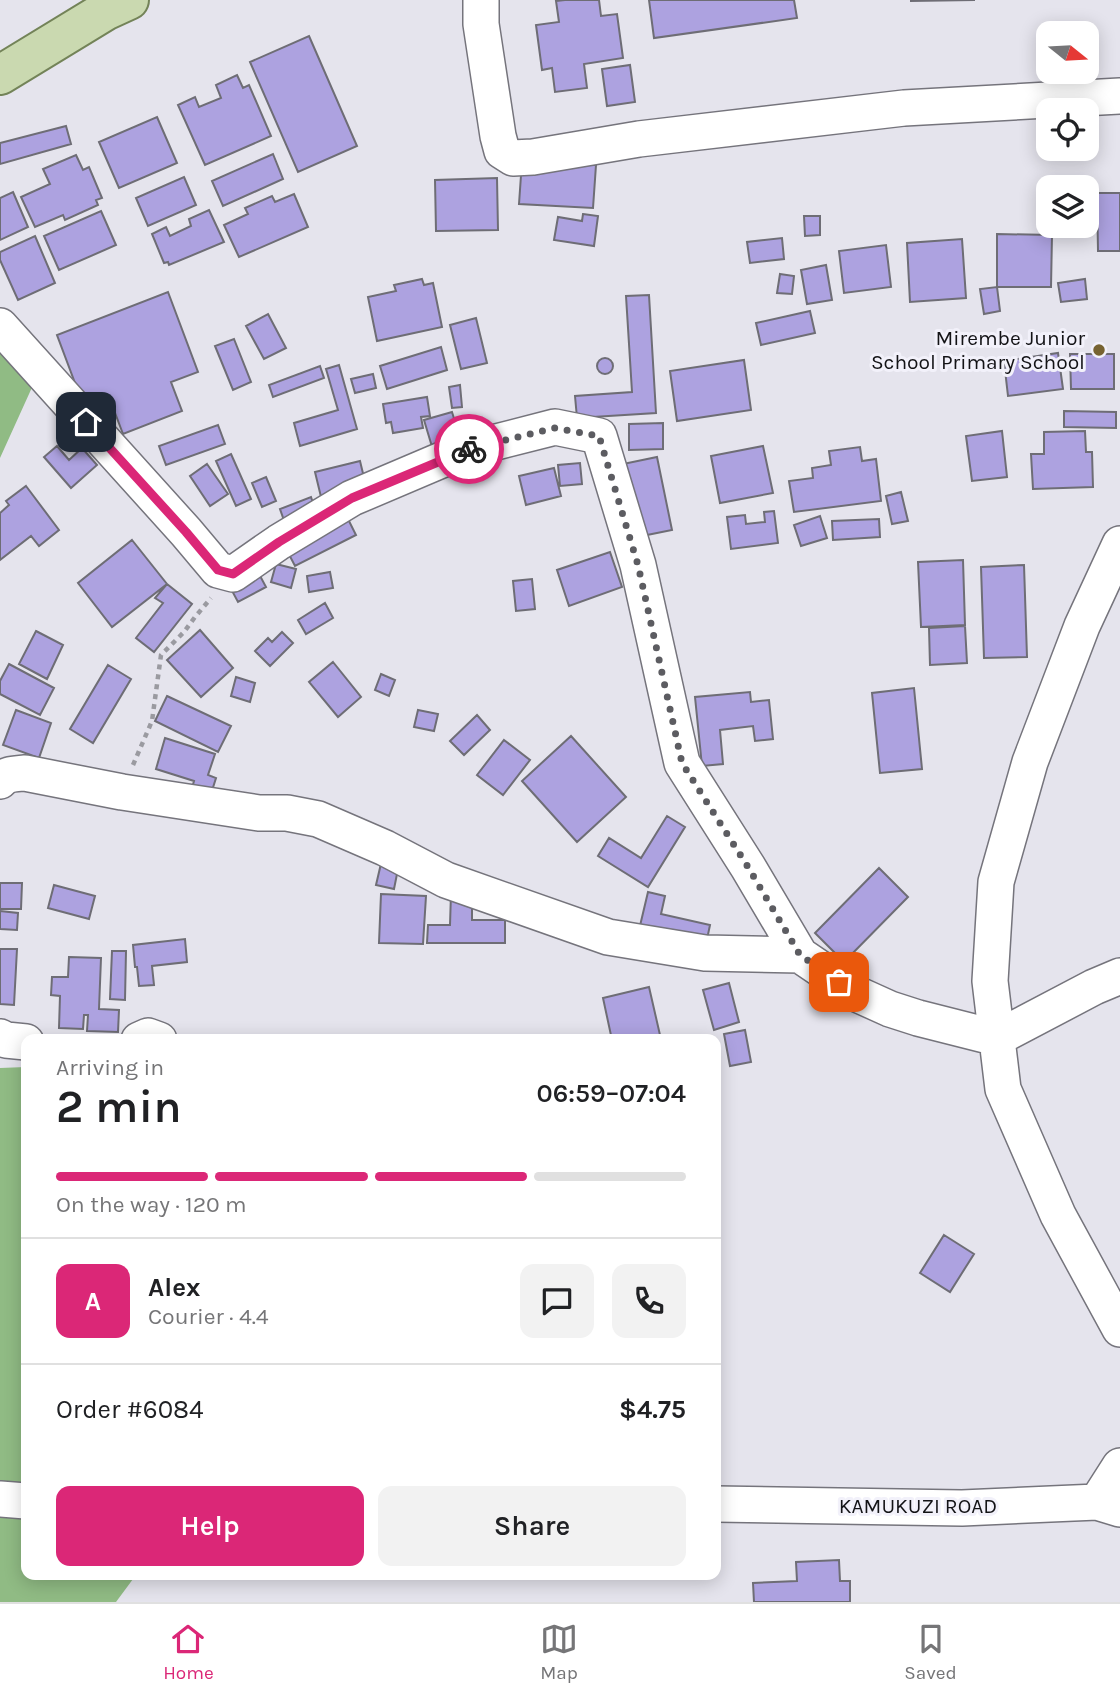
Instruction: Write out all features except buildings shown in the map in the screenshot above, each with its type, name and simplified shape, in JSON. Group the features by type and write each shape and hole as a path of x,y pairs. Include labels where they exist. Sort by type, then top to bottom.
{"main road":[{"path":"0,75 105,11 129,0"}],"street":[{"path":"481,0 481,24 498,136 502,150 513,158 639,139 904,108 1120,96"},
{"path":"0,326 218,570 233,574 279,542 352,498 466,450 555,428 599,436 638,565 682,763 800,955 859,995 890,1009 997,1038 1120,976"},
{"path":"1120,544 1082,626 1030,762 996,882 990,981 1003,1089 1058,1215 1120,1329"},
{"path":"0,781 10,774 25,774 122,792 259,813 287,813 318,819 384,848 446,880 608,937 705,953 800,955"},
{"path":"0,1037 21,1042"},
{"path":"1108,1505 1120,1466"},
{"path":"0,1499 21,1501"},
{"name":"KAMUKUZI ROAD","path":"721,1504 962,1508 1108,1505"}],"path":[{"path":"122,792 152,721 161,654 184,632 233,574"}],"green space":[{"path":"0,348 34,383 0,458"},
{"path":"21,1067 21,1580 132,1580 116,1602 0,1602 0,1068"}],"way so far":[{"path":"469,449 555,428 599,436 638,565 682,763 800,955 839,982"}],"place":[{"name":"Mirembe Junior School Primary School","path":"1099,350"}],"route":[{"path":"86,422 218,570 233,574 279,542 352,498 469,449"}]}
